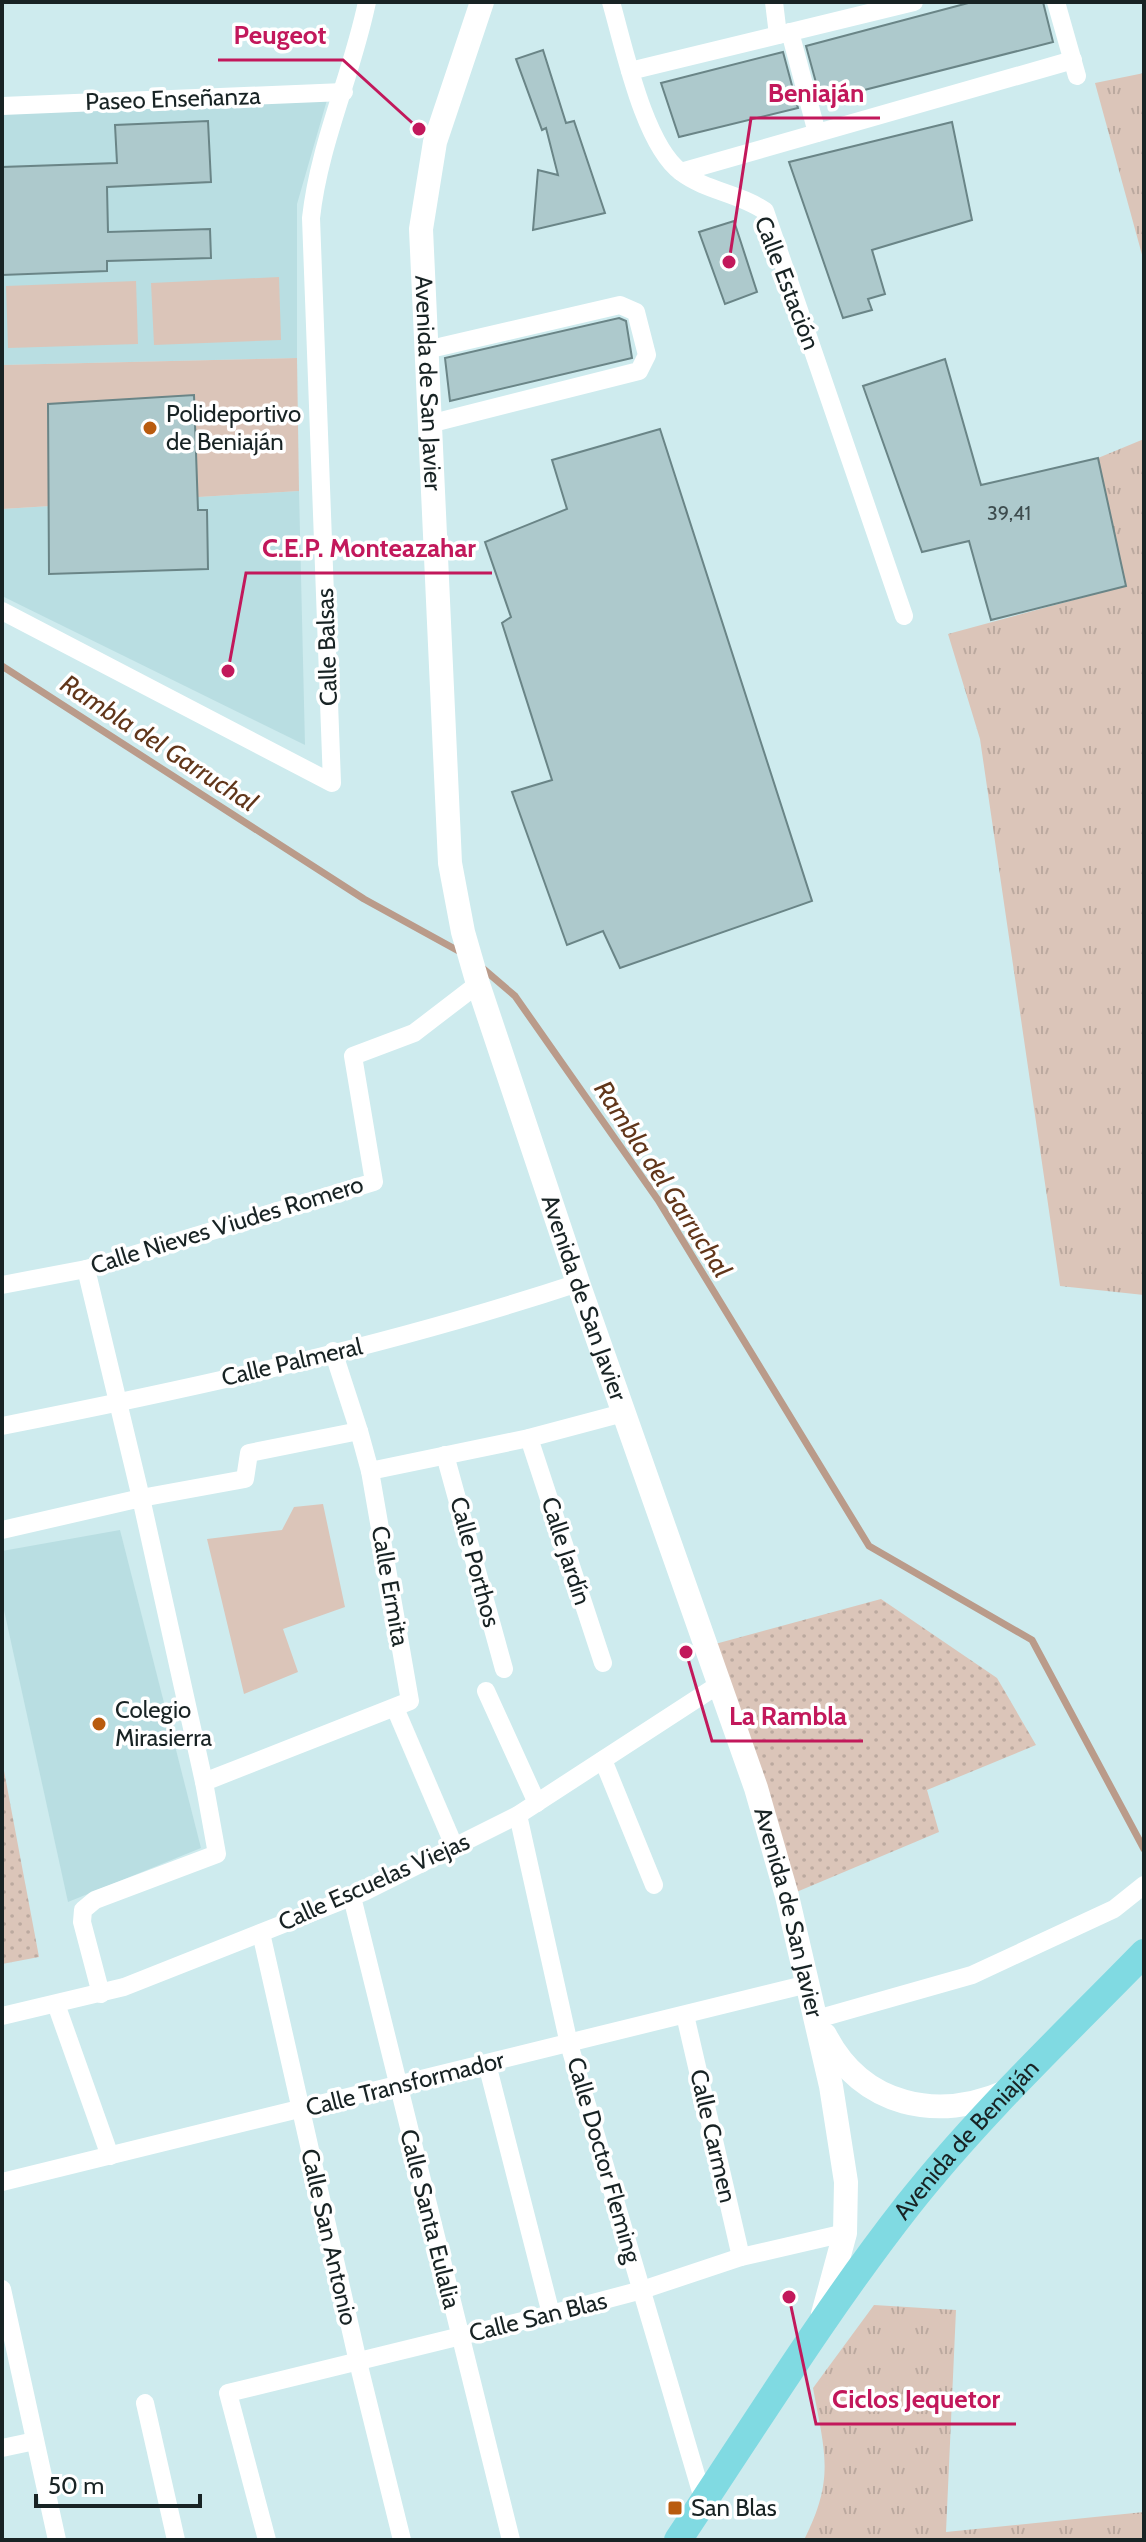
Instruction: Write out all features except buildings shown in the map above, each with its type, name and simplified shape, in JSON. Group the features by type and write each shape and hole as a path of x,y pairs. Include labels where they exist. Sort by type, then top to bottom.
{"main road":[{"name":"Avenida de San Javier","path":"482,2 445,107 426,184 421,229 447,825 457,907 478,984 578,1283 773,1842 817,2019 843,2157 845,2233 830,2295 810,2343 678,2540"},
{"name":"Avenida de Beniaján","path":"810,2343 871,2255 937,2171 1144,1953"},
{"path":"817,2019 848,2069 892,2100 918,2107 961,2107 1014,2089"},
{"path":"845,2233 854,2255 871,2255"}],"street":[{"name":"Calle Balsas","path":"2,611 332,783 311,218 320,166 344,92 367,2"},
{"name":"Calle Estación","path":"611,2 630,71 661,153 681,172 765,211 904,616"},
{"path":"774,2 817,133"},
{"path":"630,71 914,2"},
{"path":"681,172 817,133 1075,68 1056,2"},
{"name":"Paseo Enseñanza","path":"2,106 344,92"},
{"path":"426,350 620,305 636,312 647,355 639,371 429,424"},
{"name":"Calle Nieves Viudes Romero","path":"2,1285 86,1269 374,1182 353,1056 414,1033 478,984"},
{"path":"86,1269 141,1498 217,1854 95,1900 83,1910 82,1922 101,1994"},
{"name":"Calle Palmeral","path":"2,1426 118,1403 451,1324 578,1283"},
{"name":"Calle Ermita","path":"333,1351 370,1471 403,1704 455,1848"},
{"path":"370,1471 529,1438 623,1413"},
{"path":"2,1530 141,1498 245,1479 249,1453 359,1431"},
{"name":"Calle Jardín","path":"529,1438 603,1663"},
{"name":"Calle Porthos","path":"445,1455 504,1669"},
{"name":"Calle Escuelas Viejas","path":"2,2016 101,1994 352,1897 518,1815 718,1685"},
{"path":"486,1691 537,1803"},
{"path":"204,1782 403,1704"},
{"path":"603,1760 654,1885"},
{"name":"Calle Doctor Fleming","path":"518,1815 569,2044 704,2502"},
{"path":"817,2019 972,1975 1114,1909 1144,1885"},
{"name":"Calle Santa Eulalia","path":"352,1897 511,2540"},
{"name":"Calle San Antonio","path":"261,1933 358,2362 402,2540"},
{"name":"Calle Transformador","path":"2,2182 808,1984"},
{"path":"56,2004 110,2156"},
{"name":"Calle Carmen","path":"685,2015 741,2257"},
{"path":"487,2064 551,2314"},
{"name":"Calle San Blas","path":"267,2540 228,2393 551,2314 642,2290 741,2257 845,2233"},
{"path":"2,2289 6,2328 57,2540"},
{"path":"145,2403 176,2540"},
{"path":"2,2448 35,2441"}],"shaded area":[{"path":"327,100 297,204 297,358 2,365 2,112"},
{"path":"299,491 305,745 2,596 2,509"},
{"name":"Colegio Mirasierra","path":"120,1530 201,1848 68,1902 2,1601 2,1551"}],"green space":[{"path":"1144,73 1144,262 1095,83"},
{"path":"279,277 281,340 154,345 151,283"},
{"path":"136,281 138,344 8,348 6,286"},
{"name":"Polideportivo de Beniaján","path":"297,358 299,491 2,509 2,365"},
{"path":"1144,439 1144,1295 1060,1286 980,739 948,634 1125,586 1098,458"},
{"path":"323,1504 345,1607 283,1629 298,1672 244,1694 207,1539 282,1530 294,1507"},
{"path":"881,1599 997,1678 1036,1745 927,1790 939,1832 787,1896 704,1647"},
{"path":"2,1760 39,1957 2,1964"},
{"path":"874,2305 956,2310 946,2532 1144,2512 1144,2540 804,2540 820,2500 825,2466 813,2388"}],"waterway":[{"name":"Rambla del Garruchal","path":"2,666 364,899 464,954"},
{"name":"Rambla del Garruchal","path":"480,966 515,996 658,1200 869,1546 1032,1640 1144,1849"}],"place":[{"name":"Peugeot","path":"419,129"},
{"name":"Beniaján","path":"729,262"},
{"name":"Polideportivo de Beniaján","path":"150,428"},
{"name":"C.E.P. Monteazahar","path":"228,671"},
{"name":"La Rambla","path":"686,1652"},
{"name":"Colegio Mirasierra","path":"99,1724"},
{"name":"Ciclos Jequetor","path":"789,2297"},
{"name":"San Blas","path":"675,2508"}]}
